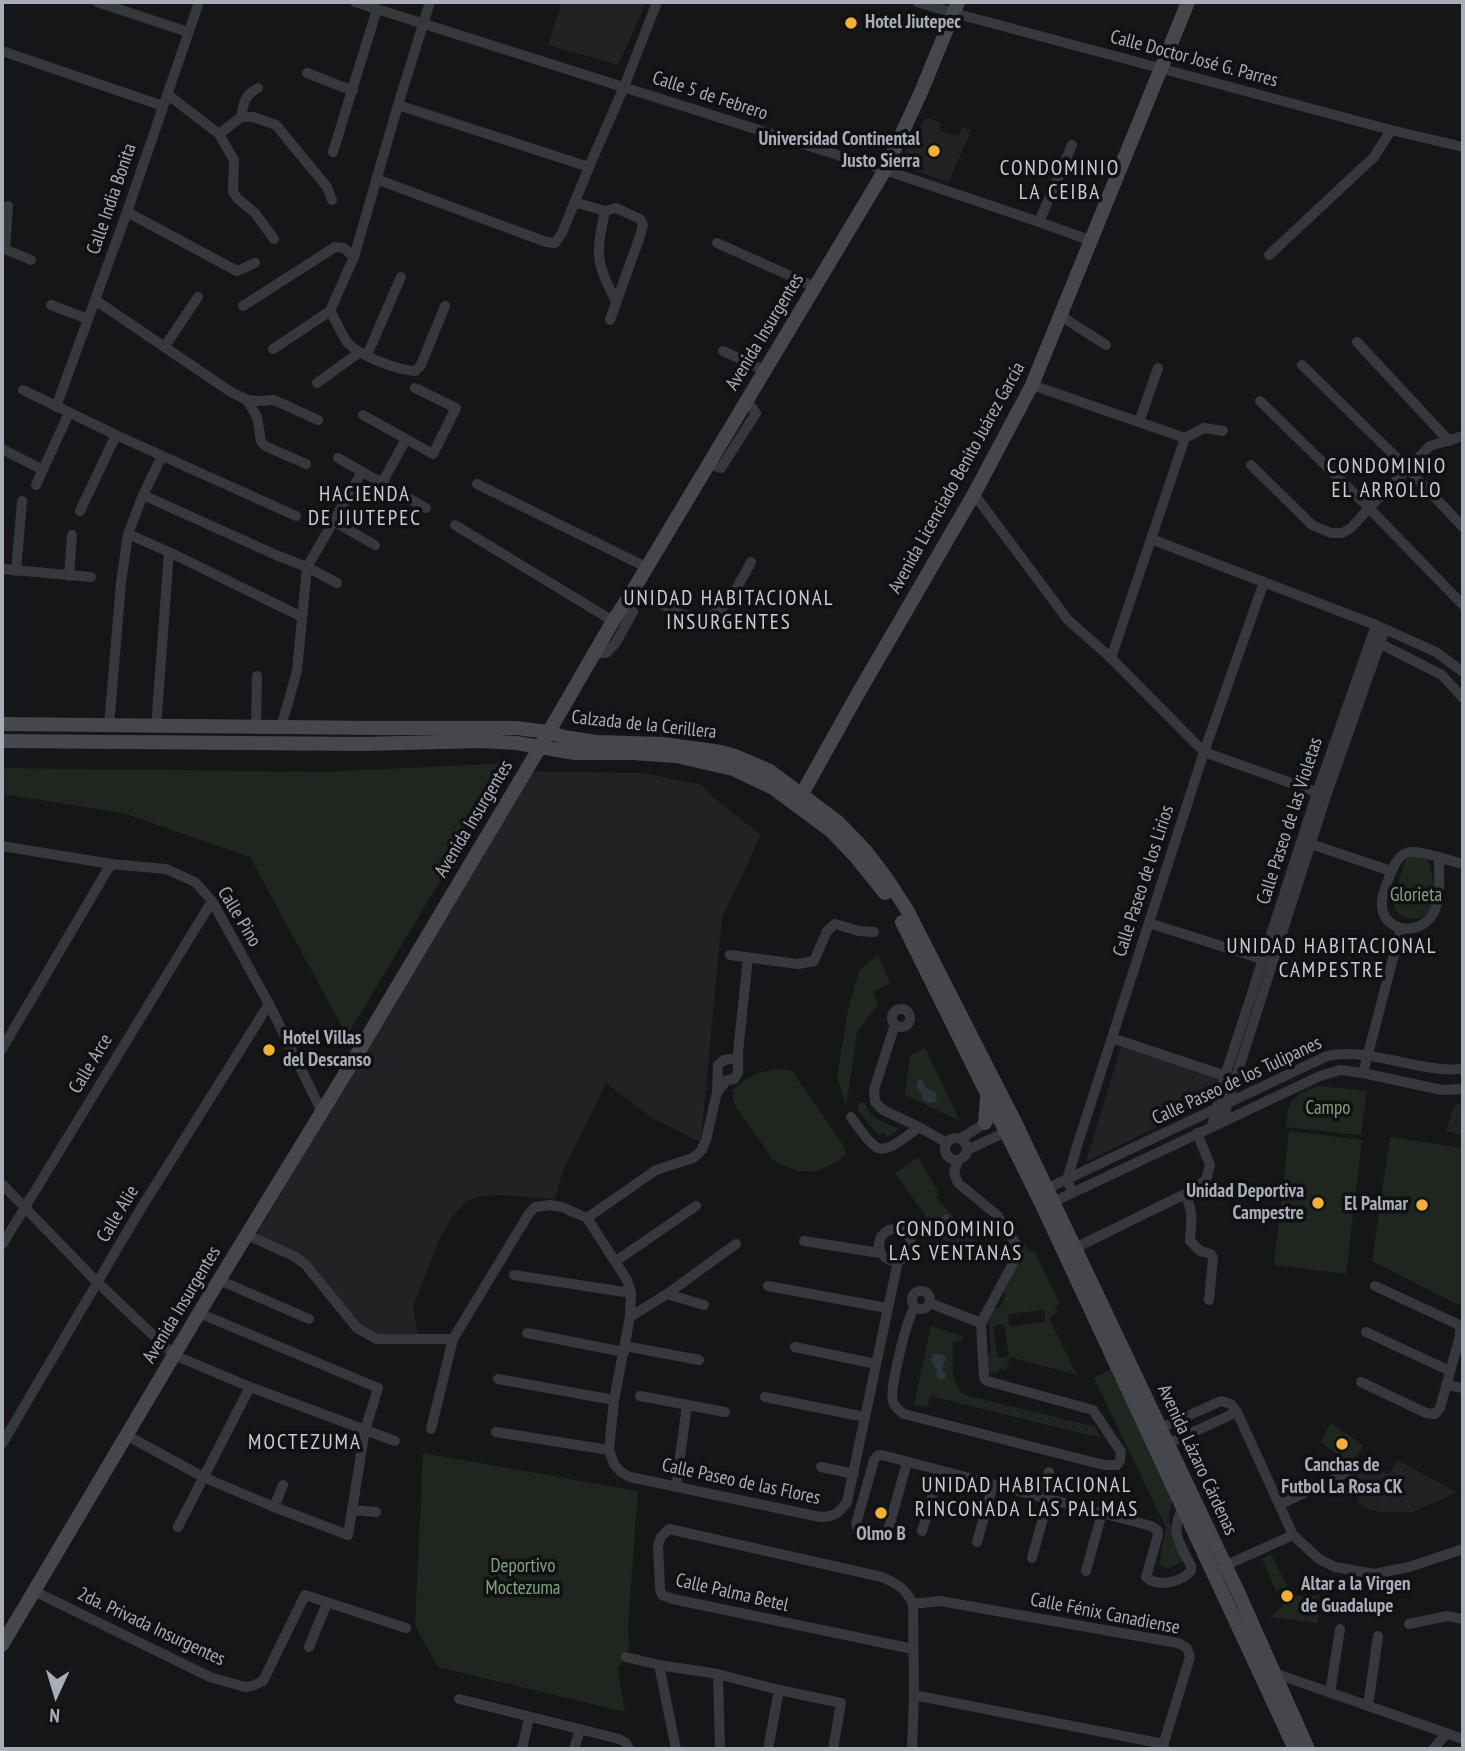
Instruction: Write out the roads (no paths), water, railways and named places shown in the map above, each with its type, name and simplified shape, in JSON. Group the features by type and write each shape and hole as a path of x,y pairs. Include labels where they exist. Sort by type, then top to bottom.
{"main road":[{"name":"Avenida Licenciado Benito Juárez García","path":"799,799 974,494 1032,385 1188,2"},
{"name":"Avenida Insurgentes","path":"3,1639 363,1044 612,621 885,170 956,8"},
{"name":"Calzada de la Cerillera","path":"2,724 517,728 596,741 663,744 721,752 745,760 770,771 799,799 865,850 887,879 907,910 997,1116"},
{"name":"Calzada de la Cerillera","path":"2,741 516,743 575,753 633,752 688,758 733,769 799,799"},
{"name":"Calzada de la Cerillera","path":"835,827 899,915 997,1116 1011,1129 1045,1198"},
{"name":"Avenida Lázaro Cárdenas","path":"1045,1198 1075,1248 1162,1447 1219,1568 1274,1673 1308,1749"},
{"name":"Avenida Lázaro Cárdenas","path":"1045,1198 1155,1431"},
{"name":"Avenida Lázaro Cárdenas","path":"1162,1447 1183,1508 1219,1568 1295,1749"}],"street":[{"path":"97,2 188,32"},
{"name":"Calle India Bonita","path":"56,407 199,2"},
{"name":"Calle 5 de Febrero","path":"355,2 885,170 1092,241"},
{"path":"273,349 330,312 354,257 430,2"},
{"path":"376,179 555,243 562,233 624,87 657,2"},
{"name":"Calle Doctor José G. Parres","path":"917,2 956,8 1163,68 1463,147"},
{"path":"333,152 377,9"},
{"path":"2,51 163,106"},
{"path":"307,73 353,91"},
{"path":"241,117 249,93 258,88"},
{"path":"167,94 219,134 234,160 233,192 236,198 255,213 274,239"},
{"path":"398,105 589,167"},
{"path":"219,134 241,117 253,117 276,125 327,187 332,200"},
{"path":"1269,255 1374,156 1391,130"},
{"path":"1040,222 1072,145"},
{"path":"574,202 605,211 616,208 640,219 643,225 610,320"},
{"path":"8,206 3,248 31,260"},
{"path":"605,211 598,246 600,269 616,301"},
{"path":"127,212 237,271 255,263"},
{"path":"717,243 815,287"},
{"path":"243,306 335,247 344,248 354,257"},
{"path":"317,383 363,354 401,277"},
{"path":"607,283 624,280"},
{"path":"165,346 198,297"},
{"path":"95,300 247,400 274,400 318,420"},
{"path":"51,305 88,319"},
{"path":"330,312 348,342 363,354 403,370 415,371 421,365 445,306"},
{"path":"1061,316 1105,345"},
{"path":"1357,342 1449,440"},
{"path":"723,351 764,370"},
{"path":"1301,365 1408,469 1463,527"},
{"path":"1139,422 1158,368"},
{"path":"1032,385 1185,438"},
{"path":"363,415 433,454 456,408 415,388"},
{"path":"23,390 296,516"},
{"path":"247,400 257,417 261,441 265,446 306,464"},
{"path":"1260,401 1463,605"},
{"path":"36,485 69,413"},
{"path":"1111,658 1185,438 1204,428 1223,431"},
{"path":"80,511 116,435"},
{"path":"1251,465 1312,525 1331,533 1342,533 1351,528 1430,446 1463,436"},
{"path":"382,483 406,439"},
{"path":"2,450 43,470"},
{"path":"109,726 121,583 128,534 162,456"},
{"path":"338,458 426,508"},
{"path":"281,727 297,671 307,567 362,472"},
{"path":"477,484 646,567"},
{"path":"974,494 1068,620 1111,658 1204,752 1322,794"},
{"path":"143,495 307,567 337,583"},
{"path":"16,571 22,501"},
{"path":"333,521 375,545"},
{"path":"454,525 612,621"},
{"path":"69,576 72,534"},
{"path":"128,534 302,617"},
{"path":"1151,539 1381,627 1436,652 1463,672"},
{"path":"156,727 169,552"},
{"path":"630,594 698,619 724,607 751,562"},
{"path":"2,569 91,578"},
{"name":"Calle Paseo de los Lirios","path":"1067,1180 1204,752 1264,582"},
{"path":"595,653 606,653 615,644 633,612 630,594"},
{"name":"Calle Paseo de las Violetas","path":"1224,1121 1268,960 1322,794 1381,627"},
{"path":"1376,641 1441,675 1463,698"},
{"path":"256,727 257,676"},
{"name":"Calle Paseo de las Violetas","path":"1212,1126 1225,1076 1311,844 1322,794"},
{"path":"1311,844 1391,871"},
{"name":"Calle Pino","path":"2,846 166,870 195,882 212,901 269,1004 321,1110"},
{"path":"1439,859 1437,903 1429,921 1411,929 1393,925 1383,912 1383,895 1398,859 1407,852 1424,853 1463,864"},
{"path":"2,1049 111,864"},
{"name":"Calle Arce","path":"2,1245 212,901"},
{"path":"1149,923 1268,960"},
{"path":"730,955 798,964 814,961 827,930 835,924 874,932"},
{"path":"1363,1073 1401,928"},
{"path":"723,1078 736,1077 738,1073 736,1059 748,958"},
{"name":"Calle Alie","path":"2,1444 147,1198 269,1004"},
{"path":"895,1024 874,1090 875,1102 883,1110 947,1143"},
{"path":"1112,1038 1225,1076"},
{"name":"Calle Paseo de los Tulipanes","path":"1045,1198 1067,1180 1327,1056 1347,1054 1441,1069 1463,1069"},
{"path":"723,1078 717,1068 720,1062 736,1059"},
{"name":"Calle Paseo de los Tulipanes","path":"1045,1198 1073,1192 1320,1076 1340,1070 1442,1090 1463,1089"},
{"path":"587,1218 656,1170 693,1158 701,1151 723,1078"},
{"path":"997,1116 960,1139 947,1143 948,1156 958,1160 964,1157 967,1150 1011,1129"},
{"path":"850,1117 875,1147 882,1150 919,1127"},
{"path":"1075,1248 1185,1194 1206,1180 1210,1165 1197,1133"},
{"path":"960,1139 967,1150"},
{"path":"930,1303 929,1295 921,1291 913,1298 915,1307 909,1317 893,1388 892,1401 897,1409 904,1414 1091,1462 1117,1465 1121,1452 1093,1410 987,1381 983,1374 981,1323 1018,1254 1016,1244 997,1215 958,1183 954,1173 958,1160"},
{"path":"1067,1180 1073,1192"},
{"path":"2,1184 97,1282 174,1355 250,1387 395,1441"},
{"path":"1185,1194 1192,1214 1190,1241 1213,1258 1209,1300"},
{"path":"615,1261 696,1206"},
{"path":"431,1429 453,1339 528,1215 535,1207 562,1207 587,1218 627,1280 631,1293 630,1317 614,1400 609,1450 496,1432"},
{"path":"892,1229 903,1231 910,1239 910,1250 898,1261 888,1260 880,1252 878,1242 883,1233 892,1229"},
{"path":"247,1235 294,1256 306,1265 356,1328 367,1335 377,1339 453,1339"},
{"path":"804,1241 880,1252"},
{"path":"630,1317 736,1244"},
{"name":"Calle Paseo de las Flores","path":"609,1450 614,1464 630,1477 820,1517 839,1513 847,1502 854,1474 898,1261"},
{"path":"514,1275 631,1293"},
{"path":"219,1280 309,1319"},
{"path":"768,1286 887,1308"},
{"path":"1362,1382 1426,1413 1435,1414 1440,1408 1460,1336 1460,1327 1455,1323 1375,1286"},
{"path":"667,1294 704,1305"},
{"path":"930,1303 981,1323"},
{"path":"915,1307 923,1309 930,1303"},
{"path":"126,1434 203,1477 348,1535 365,1430 378,1388 199,1312"},
{"path":"1366,1332 1450,1371"},
{"path":"527,1333 699,1360"},
{"path":"795,1347 876,1364"},
{"path":"498,1379 614,1400"},
{"path":"1446,1385 1463,1388"},
{"path":"178,1527 250,1387"},
{"path":"640,1396 725,1412"},
{"path":"765,1397 865,1417"},
{"path":"1155,1431 1221,1401 1231,1404 1293,1535 1319,1559 1335,1567 1374,1574 1409,1567 1463,1549"},
{"path":"676,1486 687,1405"},
{"path":"1162,1447 1237,1412"},
{"path":"908,1462 888,1531 882,1535 858,1529 856,1524 875,1458 882,1455 1156,1528 1158,1535 1146,1577 1153,1582 1169,1582 1184,1577 1191,1571 1175,1529 1183,1508"},
{"path":"1279,1505 1371,1461"},
{"path":"821,1467 854,1474"},
{"path":"922,1531 940,1471"},
{"path":"1031,1558 1049,1472"},
{"path":"274,1507 283,1485"},
{"path":"976,1542 993,1485"},
{"path":"353,1510 376,1512"},
{"path":"1086,1572 1102,1513"},
{"name":"Calle Palma Betel","path":"913,1604 898,1584 882,1577 669,1529 661,1537 659,1545 662,1595 913,1649"},
{"path":"1219,1568 1293,1535"},
{"name":"2da. Privada Insurgentes","path":"34,1591 211,1676 245,1687 263,1681 305,1595 406,1628"},
{"name":"Calle Fénix Canadiense","path":"913,1604 940,1601 1178,1643 1187,1648 1190,1657 1163,1746"},
{"path":"309,1647 327,1603"},
{"path":"912,1749 913,1604"},
{"path":"1409,1624 1463,1611"},
{"path":"1447,1616 1463,1619"},
{"path":"1330,1693 1340,1629"},
{"path":"1368,1706 1378,1636"},
{"path":"626,1657 718,1674 841,1703 833,1749"},
{"path":"659,1665 676,1749"},
{"path":"1274,1673 1463,1739"},
{"path":"718,1674 720,1749"},
{"path":"768,1749 779,1690"},
{"path":"914,1695 1163,1746"},
{"path":"459,1699 622,1740 629,1749"},
{"path":"522,1749 529,1718"},
{"path":"574,1749 580,1729"},
{"path":"1433,1749 1447,1733"}],"place":[{"name":"Hotel Jiutepec","path":"851,23"},
{"name":"Universidad Continental Justo Sierra","path":"934,151"},
{"name":"Hotel Villas del Descanso","path":"269,1050"},
{"name":"Unidad Deportiva Campestre","path":"1318,1203"},
{"name":"El Palmar","path":"1422,1205"},
{"name":"Canchas de Futbol La Rosa CK","path":"1342,1444"},
{"name":"Olmo B","path":"881,1513"},
{"name":"Altar a la Virgen de Guadalupe","path":"1287,1596"}],"district":[{"name":"CONDOMINIO LA CEIBA","path":"1060,181"},
{"name":"CONDOMINIO EL ARROLLO","path":"1387,479"},
{"name":"HACIENDA DE JIUTEPEC","path":"365,507"},
{"name":"UNIDAD HABITACIONAL INSURGENTES","path":"729,611"},
{"name":"UNIDAD HABITACIONAL CAMPESTRE","path":"1332,959"},
{"name":"CONDOMINIO LAS VENTANAS","path":"956,1242"},
{"name":"MOCTEZUMA","path":"305,1443"},
{"name":"UNIDAD HABITACIONAL RINCONADA LAS PALMAS","path":"1027,1498"}],"park label":[{"name":"Glorieta","path":"1416,896"},
{"name":"Campo","path":"1328,1109"},
{"name":"Deportivo Moctezuma","path":"523,1578"}]}
